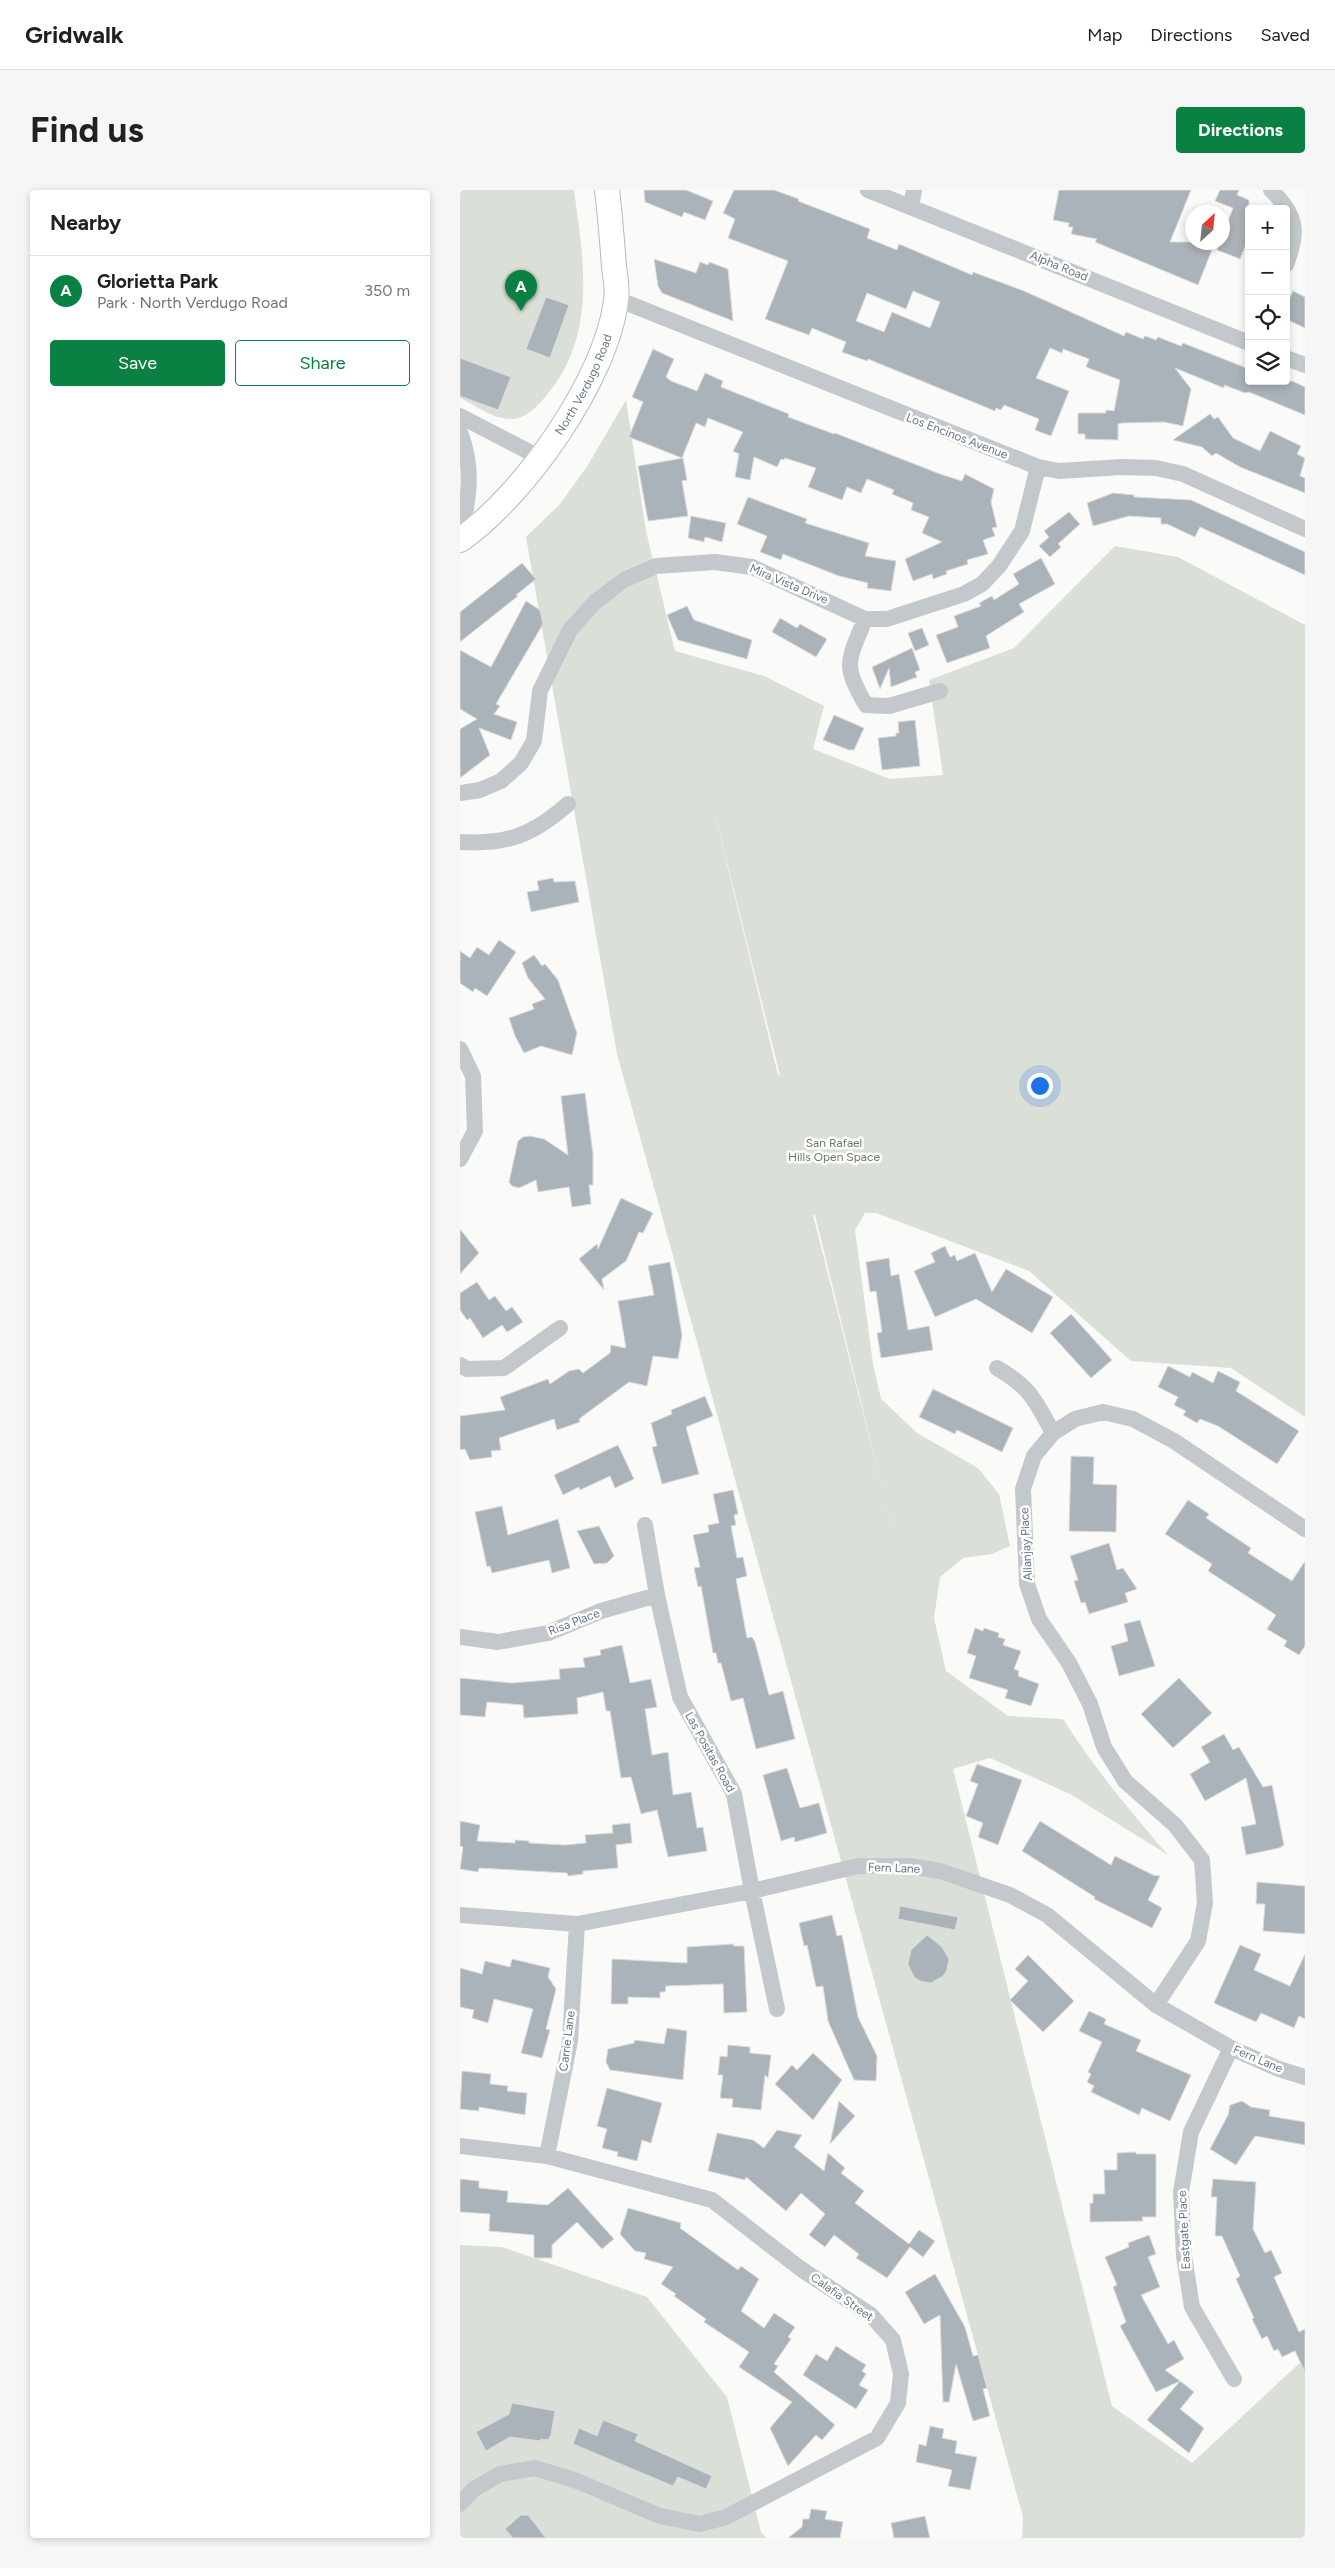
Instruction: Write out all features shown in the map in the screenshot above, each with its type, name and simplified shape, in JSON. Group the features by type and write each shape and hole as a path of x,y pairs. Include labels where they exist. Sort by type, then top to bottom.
{"main road":[{"name":"North Verdugo Road","path":"460,540 508,498 569,418 592,375 606,339 616,299 607,190"}],"street":[{"name":"Alpha Road","path":"868,190 1245,341"},
{"path":"911,207 914,190"},
{"path":"1271,190 1288,209 1293,219 1295,236 1290,252"},
{"name":"Los Encinos Avenue","path":"616,299 1038,468 1059,471 1122,467 1156,468 1183,474 1305,529"},
{"path":"1290,359 1305,365"},
{"path":"460,416 539,457"},
{"path":"460,432 467,451 470,480 460,540"},
{"name":"Mira Vista Drive","path":"460,793 480,790 501,781 521,763 534,741 540,691 570,630 595,602 624,580 656,566 715,562 752,567 865,619 887,618 964,594 982,584 1010,552 1022,531 1038,468"},
{"path":"865,619 848,662 854,685 866,704 889,706 940,691"},
{"path":"460,842 497,842 515,838 550,820 568,804"},
{"path":"460,1049 473,1076 475,1131 460,1159"},
{"path":"460,1365 467,1369 504,1368 560,1328"},
{"path":"997,1368 1019,1380 1032,1394 1053,1433"},
{"name":"Allanjay Place","path":"1156,2005 1198,1941 1205,1903 1202,1860 1175,1825 1125,1781 1104,1747 1090,1704 1069,1663 1039,1618 1027,1584 1023,1489 1034,1456 1053,1433 1075,1419 1103,1412 1133,1419 1174,1441 1305,1529"},
{"name":"Las Positas Road","path":"645,1526 656,1595 680,1697 734,1794 777,2010"},
{"name":"Risa Place","path":"460,1637 498,1642 548,1633 601,1611 656,1595"},
{"name":"Fern Lane","path":"460,1914 577,1924 752,1891 858,1866 909,1866 940,1871 1010,1895 1048,1916 1156,2005 1231,2048 1279,2069 1305,2077"},
{"name":"Carrie Lane","path":"547,2156 570,2040 577,1924"},
{"name":"Eastgate Place","path":"1231,2048 1191,2132 1181,2192 1184,2256 1192,2307 1234,2379"},
{"name":"Calafia Street","path":"460,2146 547,2156 712,2200 801,2269 871,2315 893,2340 902,2374 898,2403 877,2438 726,2517 700,2524 660,2516 577,2482 535,2468 500,2474 474,2489 460,2504"}],"green space":[{"path":"460,190 574,190 583,271 583,298 580,323 573,349 562,373 539,404 522,417 505,419 498,417 460,398"},
{"name":"San Rafael Hills Open Space","path":"626,400 646,531 675,651 764,676 824,706 813,749 890,779 943,775 929,680 1014,648 1115,546 1178,557 1305,625 1305,1417 1231,1368 1131,1361 1029,1271 876,1213 865,1213 855,1230 873,1364 881,1399 917,1433 978,1468 999,1494 1010,1546 992,1554 963,1558 940,1577 934,1618 946,1671 1008,1716 1063,1719 1113,1789 1168,1855 1070,1794 990,1758 953,1769 1112,2406 1192,2463 1305,2358 1305,2538 1022,2538 1023,2517 617,1054 526,537 560,504 588,465","holes":["711,798 780,1075 780,1076 778,1075","813,1215 815,1215 884,1496"]},
{"path":"460,2245 502,2247 647,2297 727,2397 761,2532 766,2538 460,2538"}],"building":[{"path":"644,190 686,190 713,201 705,220 684,212 682,217 645,202"},
{"path":"734,190 774,190 870,229 867,238 897,250 899,244 972,275 973,272 1024,291 1124,336 1126,332 1143,339 1145,336 1156,340 1158,337 1181,346 1183,343 1245,367 1245,385 1290,385 1290,381 1292,381 1305,387 1305,415 1249,392 1245,393 1224,385 1224,388 1175,368 1191,389 1183,426 1164,422 1122,423 1118,424 1118,440 1085,439 1085,434 1078,434 1078,413 1106,413 1106,410 1114,411 1120,380 1086,367 1089,359 1063,349 1062,353 1050,348 1036,378 1069,391 1051,436 1035,430 1039,419 1004,405 1001,410 996,408 995,411 868,359 867,361 842,352 846,342 812,328 809,335 765,319 788,261 728,238 735,219 723,213","holes":["913,291 940,302 930,328 892,312 884,332 856,321 867,293 906,309"]},
{"path":"1059,190 1191,190 1170,242 1185,242 1185,250 1212,250 1198,285 1095,242 1097,239 1071,234 1073,227 1068,227 1069,223 1053,220"},
{"path":"1220,190 1239,190 1237,195 1249,200 1249,205 1245,205 1245,247 1240,259 1217,250 1230,250 1230,216 1233,208 1230,205 1215,201"},
{"path":"654,259 696,273 700,262 708,265 709,262 728,269 733,321 662,293 658,286"},
{"path":"1293,291 1305,297 1305,328 1290,321 1290,297"},
{"path":"546,297 569,305 550,358 526,349"},
{"path":"653,349 674,359 666,377 671,381 697,391 705,373 723,381 721,387 789,414 788,417 835,433 940,474 962,481 965,474 994,489 991,502 997,527 992,528 995,536 983,540 988,554 967,560 968,564 946,571 947,574 933,579 932,574 913,581 905,559 942,542 922,533 929,517 911,510 913,503 892,494 894,490 867,479 861,493 847,487 842,500 808,487 816,468 785,458 784,460 781,459 777,467 754,457 750,480 735,477 739,454 733,451 743,432 708,418 705,427 696,423 682,458 629,437 643,402 632,397"},
{"path":"460,358 511,377 498,410 460,396"},
{"path":"1210,414 1214,419 1218,417 1233,438 1260,451 1270,431 1301,446 1297,454 1305,458 1300,476 1305,478 1305,493 1240,467 1216,453 1212,456 1202,447 1173,440"},
{"path":"683,458 687,480 682,481 688,516 648,521 638,466"},
{"path":"1113,493 1134,495 1134,497 1191,500 1305,552 1305,575 1200,527 1195,537 1167,524 1161,524 1161,518 1129,516 1093,526 1087,503"},
{"path":"748,497 807,519 805,523 869,543 865,556 896,561 891,591 867,588 868,583 839,576 783,554 781,560 760,552 767,536 737,524"},
{"path":"1069,512 1080,524 1058,544 1061,547 1050,557 1039,546 1049,537 1044,531"},
{"path":"691,516 726,523 722,542 705,537 704,542 688,538"},
{"path":"1041,558 1055,584 1019,604 1024,612 986,636 990,648 947,663 936,635 958,627 954,616 981,606 979,603 992,596 994,600 1019,584 1013,574"},
{"path":"522,563 536,579 516,595 518,596 460,642 460,612"},
{"path":"526,601 540,610 543,624 496,704 500,706 494,714 517,722 511,740 479,728 490,755 460,778 460,729 477,719 460,709 460,650 491,667"},
{"path":"687,606 694,620 752,640 747,659 678,640 667,615"},
{"path":"780,618 797,628 800,624 827,639 816,657 772,632"},
{"path":"922,628 929,645 915,651 908,633"},
{"path":"912,648 920,670 915,672 917,677 891,687 889,668 880,689 872,667"},
{"path":"834,715 864,728 854,750 849,750 823,740"},
{"path":"915,720 920,766 882,770 878,738 896,736 896,733 899,733 898,722"},
{"path":"553,878 554,882 575,881 579,902 531,912 527,892 539,890 537,881"},
{"path":"499,940 516,952 487,996 475,988 473,992 460,983 460,951 470,958 477,947 489,955"},
{"path":"534,955 542,966 545,964 558,980 577,1033 572,1055 541,1046 524,1053 515,1036 509,1018 534,1009 532,1004 545,999 528,978 522,963"},
{"path":"585,1093 593,1154 593,1185 589,1185 591,1204 572,1207 569,1187 538,1192 536,1180 519,1188 512,1186 509,1182 518,1141 523,1137 530,1136 544,1139 568,1155 561,1096"},
{"path":"621,1198 653,1213 643,1233 639,1232 626,1261 602,1279 604,1290 579,1259 597,1244 598,1249"},
{"path":"460,1229 479,1253 460,1274"},
{"path":"945,1246 950,1257 955,1255 957,1261 975,1253 992,1292 1006,1269 1053,1297 1032,1333 976,1299 935,1317 914,1271 935,1262 931,1253"},
{"path":"889,1258 891,1276 899,1274 908,1330 929,1326 933,1350 881,1358 877,1333 882,1332 876,1291 870,1292 866,1262"},
{"path":"670,1262 682,1335 678,1359 653,1356 647,1386 629,1382 579,1419 580,1422 557,1430 554,1419 499,1438 501,1450 491,1451 492,1457 470,1460 465,1449 460,1450 460,1416 505,1410 500,1397 548,1379 550,1384 569,1371 579,1369 583,1373 610,1353 611,1345 626,1348 618,1301 654,1295 648,1266"},
{"path":"477,1282 489,1300 495,1296 506,1311 512,1307 523,1322 507,1332 502,1325 483,1338 470,1318 467,1320 460,1310 460,1293"},
{"path":"1071,1314 1112,1360 1091,1378 1050,1333"},
{"path":"1168,1366 1190,1377 1192,1372 1213,1383 1218,1371 1240,1382 1236,1391 1299,1431 1277,1464 1218,1426 1200,1419 1197,1423 1183,1415 1186,1411 1174,1405 1178,1397 1158,1387"},
{"path":"933,1389 1013,1428 1002,1452 957,1430 955,1434 919,1417"},
{"path":"705,1396 713,1416 686,1427 699,1474 662,1484 652,1447 657,1446 651,1423 672,1414 671,1410"},
{"path":"618,1445 634,1479 615,1488 610,1476 580,1490 579,1487 563,1495 554,1475"},
{"path":"1071,1456 1094,1457 1093,1484 1117,1485 1116,1532 1069,1531"},
{"path":"733,1490 738,1514 734,1515 736,1525 731,1526 737,1558 743,1557 747,1576 736,1579 747,1638 752,1637 755,1642 769,1695 783,1691 795,1739 756,1749 743,1698 731,1701 721,1663 718,1663 716,1653 713,1653 701,1586 698,1587 694,1568 700,1567 693,1535 709,1532 708,1525 719,1523 713,1494"},
{"path":"1188,1500 1209,1514 1206,1518 1251,1548 1248,1553 1292,1581 1305,1561 1305,1646 1299,1655 1284,1646 1287,1641 1267,1629 1276,1615 1208,1571 1212,1564 1165,1534"},
{"path":"502,1506 508,1535 558,1519 570,1568 552,1573 549,1560 492,1573 490,1566 487,1567 475,1512"},
{"path":"599,1526 614,1556 607,1563 594,1564 577,1531"},
{"path":"1109,1543 1117,1570 1123,1568 1137,1589 1125,1593 1128,1602 1089,1614 1085,1602 1081,1603 1074,1581 1078,1580 1070,1556"},
{"path":"1140,1620 1155,1666 1119,1676 1111,1646 1128,1641 1124,1624"},
{"path":"975,1628 983,1631 984,1628 999,1633 998,1637 1005,1639 1003,1645 1021,1651 1014,1669 1019,1671 1018,1676 1039,1684 1031,1706 1005,1698 1008,1690 969,1678 976,1656 967,1653"},
{"path":"622,1645 630,1683 651,1679 657,1707 645,1709 652,1755 668,1752 673,1795 691,1792 697,1828 703,1827 707,1851 668,1857 657,1810 641,1814 631,1777 621,1778 610,1711 606,1711 603,1692 577,1698 578,1714 524,1718 523,1705 487,1702 485,1717 460,1715 460,1678 512,1683 560,1679 559,1669 585,1667 583,1658 601,1655 600,1650"},
{"path":"1179,1678 1212,1713 1173,1748 1141,1714"},
{"path":"1224,1734 1233,1750 1239,1747 1263,1787 1272,1785 1284,1845 1279,1848 1246,1855 1241,1827 1256,1824 1246,1778 1205,1801 1190,1774 1210,1762 1201,1747"},
{"path":"977,1764 1022,1780 998,1845 978,1837 983,1823 966,1816 978,1784 970,1781"},
{"path":"787,1768 800,1808 819,1803 827,1833 795,1842 794,1837 781,1841 763,1775"},
{"path":"460,1821 480,1825 477,1841 515,1843 515,1840 529,1841 529,1843 565,1845 586,1843 585,1835 613,1833 612,1825 630,1823 632,1843 616,1845 618,1868 583,1871 583,1874 568,1876 567,1873 479,1868 478,1872 460,1869 463,1847 460,1846"},
{"path":"1040,1821 1111,1865 1115,1856 1153,1875 1160,1876 1148,1900 1162,1908 1152,1928 1094,1899 1095,1897 1022,1851"},
{"path":"1257,1882 1305,1886 1305,1934 1263,1931 1265,1904 1256,1904"},
{"path":"900,1906 958,1917 955,1930 898,1919"},
{"path":"832,1915 837,1936 842,1935 858,2017 877,2056 876,2081 854,2080 828,2021 823,1986 816,1987 807,1945 804,1946 799,1923"},
{"path":"927,1935 942,1947 949,1959 947,1970 943,1976 931,1983 920,1981 914,1977 908,1964 911,1950"},
{"path":"733,1944 734,1946 744,1946 747,2012 724,2013 723,1984 666,1986 665,1992 660,1992 660,1998 628,1997 628,2004 611,2004 612,1959 687,1963 687,1947"},
{"path":"1240,1945 1261,1954 1254,1970 1290,1986 1305,1954 1305,2019 1299,2016 1294,2028 1261,2013 1256,2022 1214,2003"},
{"path":"1028,1955 1074,2001 1043,2032 1010,2000 1028,1981 1015,1969"},
{"path":"512,1959 550,1968 548,1977 556,1989 546,2029 550,2030 542,2058 521,2053 533,2009 494,1999 488,2023 472,2018 474,2010 460,2007 460,1968 482,1974 485,1961 510,1967"},
{"path":"1089,2011 1106,2019 1104,2024 1141,2040 1136,2051 1191,2075 1170,2121 1142,2108 1139,2115 1091,2092 1094,2086 1087,2082 1091,2074 1088,2072 1102,2042 1079,2031"},
{"path":"667,2028 687,2031 683,2080 610,2070 606,2062 608,2049 634,2043 635,2040 664,2044"},
{"path":"728,2045 750,2047 750,2053 771,2055 768,2078 765,2075 761,2110 732,2107 733,2099 720,2098 723,2075 718,2075 720,2056 727,2057"},
{"path":"813,2053 842,2080 813,2120 775,2084 792,2065 797,2070"},
{"path":"462,2071 491,2074 490,2084 508,2086 507,2091 527,2093 525,2115 479,2107 479,2111 460,2109"},
{"path":"607,2088 662,2103 651,2143 642,2140 637,2161 617,2156 618,2152 602,2148 607,2129 597,2126"},
{"path":"839,2101 855,2116 830,2144"},
{"path":"1242,2101 1251,2107 1270,2110 1269,2116 1305,2122 1305,2145 1255,2136 1236,2165 1210,2149 1228,2115 1230,2105"},
{"path":"777,2130 802,2135 794,2147 824,2171 828,2153 845,2168 841,2173 864,2191 855,2203 909,2244 919,2230 935,2241 923,2257 910,2247 887,2278 856,2258 859,2254 834,2235 825,2247 809,2235 825,2214 801,2193 786,2211 746,2177 745,2180 708,2171 717,2133 753,2140 764,2148"},
{"path":"1136,2152 1136,2154 1156,2154 1156,2217 1142,2217 1143,2221 1090,2222 1090,2203 1093,2203 1093,2194 1105,2194 1104,2170 1117,2170 1117,2153"},
{"path":"460,2179 479,2181 479,2188 508,2191 507,2202 548,2205 568,2188 614,2239 602,2249 577,2222 552,2245 552,2258 534,2258 534,2235 489,2231 490,2214 460,2212"},
{"path":"1213,2179 1256,2182 1253,2229 1265,2253 1271,2250 1282,2273 1274,2277 1299,2332 1305,2329 1305,2372 1295,2351 1282,2357 1278,2349 1274,2351 1267,2336 1262,2339 1252,2319 1254,2318 1236,2279 1240,2276 1222,2236 1215,2236 1217,2197 1211,2197"},
{"path":"628,2208 681,2223 680,2228 738,2270 741,2266 759,2279 741,2311 764,2328 774,2313 795,2327 788,2337 791,2339 774,2364 778,2366 774,2372 835,2425 822,2440 816,2435 788,2466 770,2428 792,2402 739,2367 749,2352 704,2322 706,2319 661,2284 673,2267 644,2259 646,2253 635,2251 620,2234"},
{"path":"1149,2235 1156,2254 1148,2257 1160,2287 1141,2295 1168,2344 1174,2340 1184,2359 1165,2370 1180,2381 1156,2392 1120,2326 1126,2322 1113,2287 1117,2285 1105,2257 1129,2247 1128,2243"},
{"path":"935,2274 965,2327 973,2356 978,2355 987,2388 983,2389 990,2416 973,2421 956,2364 949,2402 943,2402 940,2315 924,2324 905,2292"},
{"path":"836,2346 866,2365 862,2371 866,2374 859,2385 868,2390 856,2409 803,2375 816,2354 827,2361"},
{"path":"1180,2381 1194,2392 1180,2409 1204,2428 1189,2453 1147,2420"},
{"path":"512,2403 555,2411 551,2435 548,2440 541,2439 541,2441 510,2437 486,2451 476,2432 509,2414"},
{"path":"603,2420 638,2434 635,2441 712,2476 706,2489 678,2477 673,2486 573,2444 579,2428 597,2436"},
{"path":"930,2426 944,2429 942,2438 957,2441 955,2453 977,2457 970,2490 948,2486 952,2470 916,2462 919,2444 926,2446"},
{"path":"811,2509 827,2511 825,2519 843,2522 840,2538 788,2538 802,2527 803,2519 809,2519"},
{"path":"521,2515 528,2515 546,2538 513,2538 505,2529"},
{"path":"925,2516 930,2538 894,2538 891,2523"}],"place":[{"name":"Glorietta Park","path":"521,311"}]}
